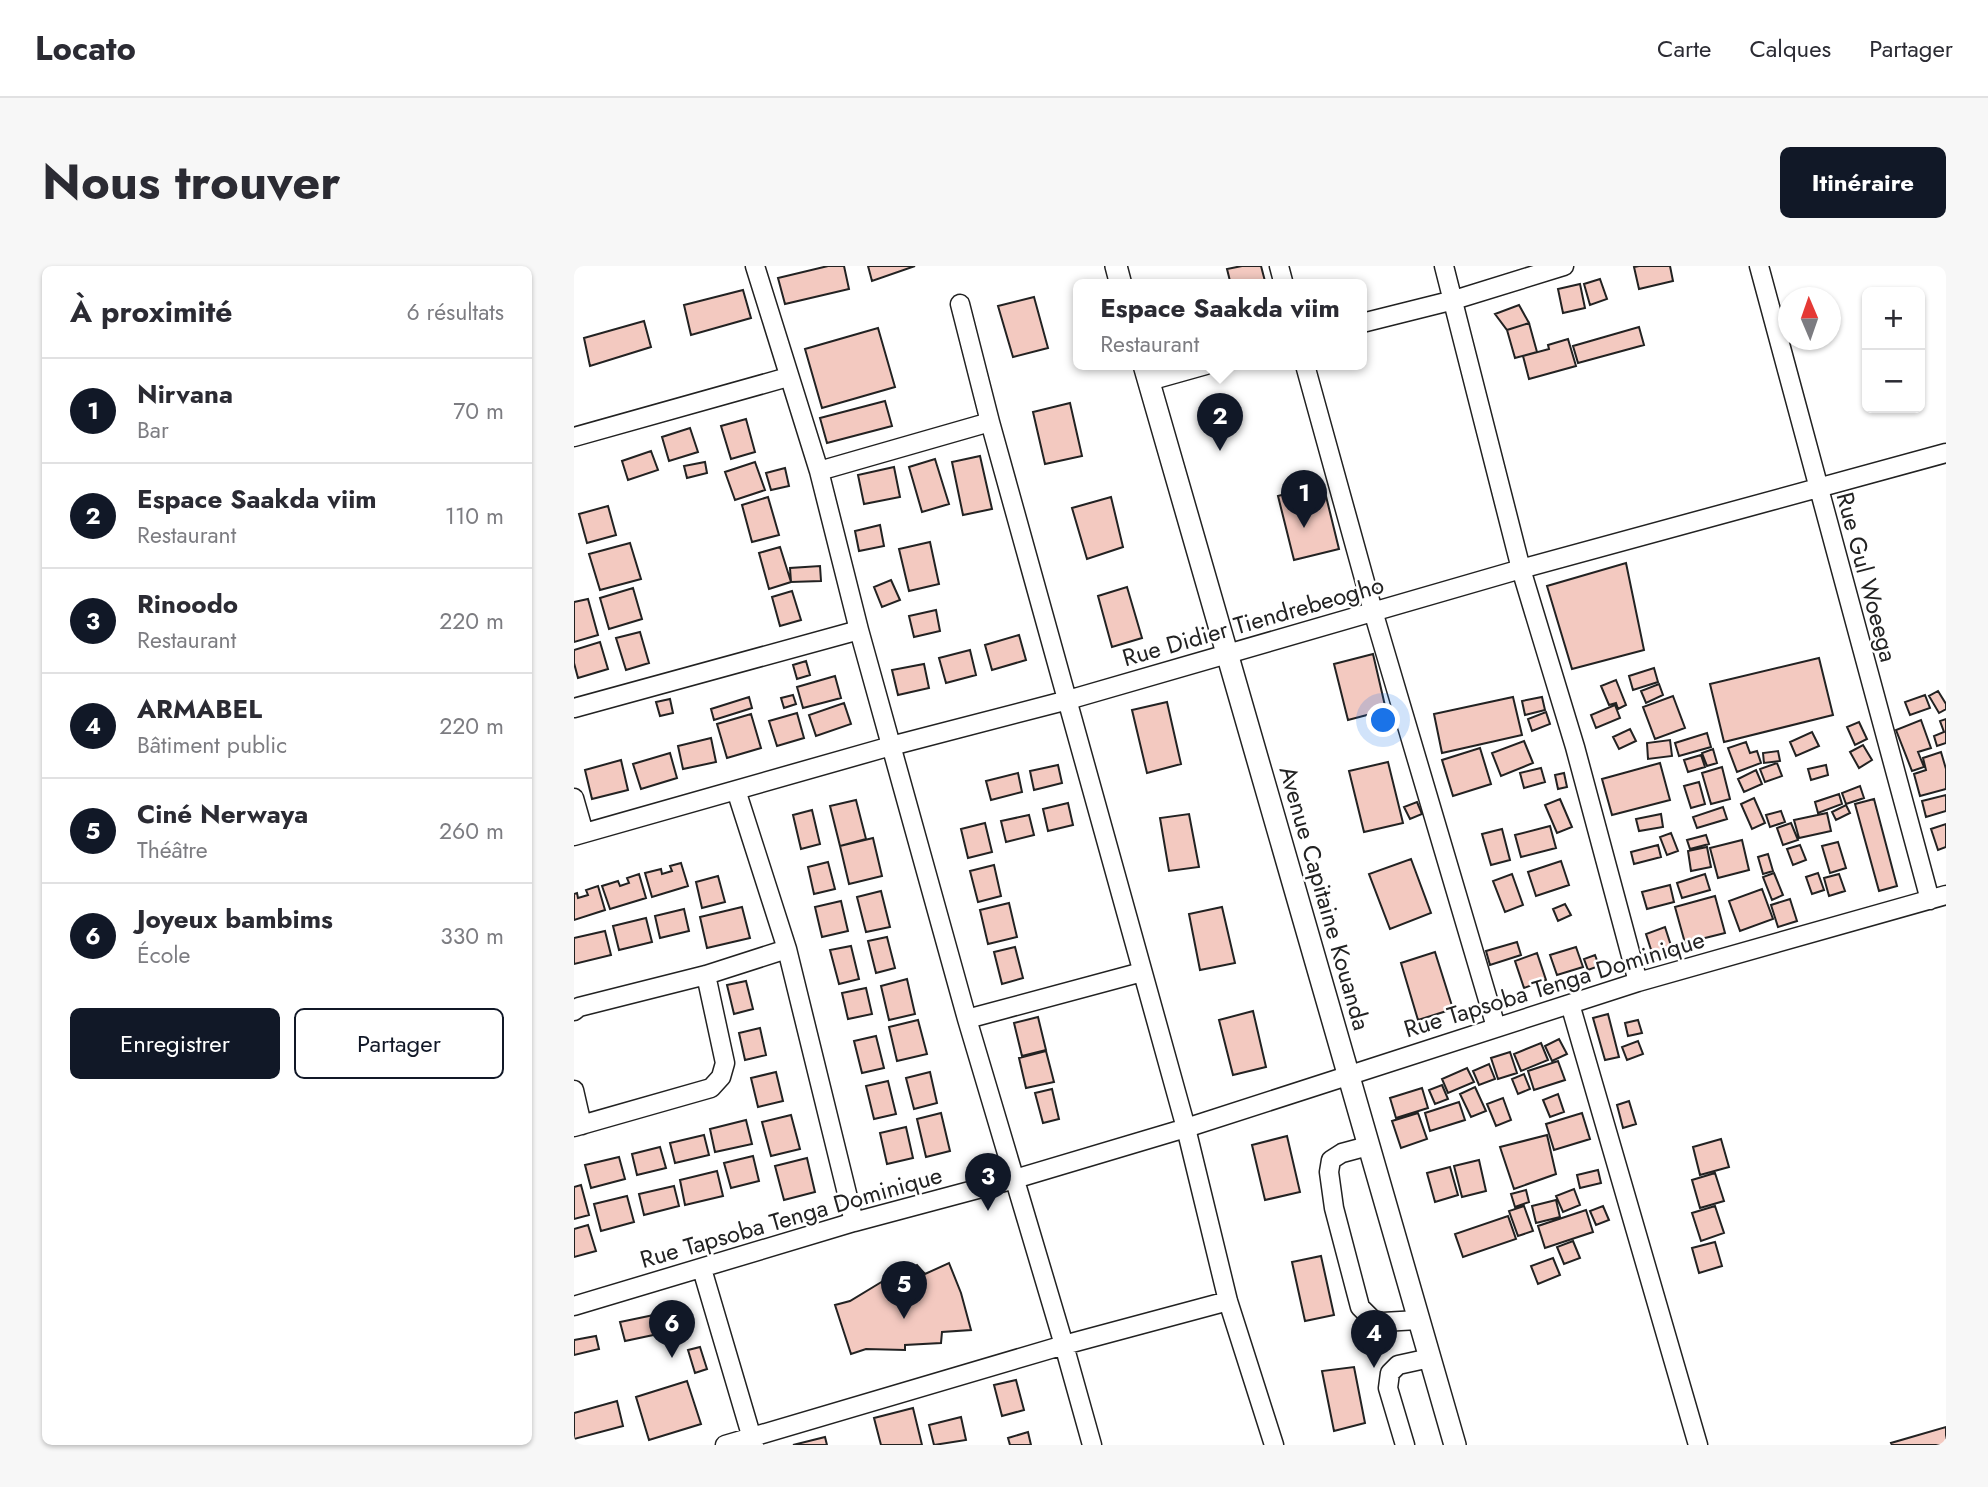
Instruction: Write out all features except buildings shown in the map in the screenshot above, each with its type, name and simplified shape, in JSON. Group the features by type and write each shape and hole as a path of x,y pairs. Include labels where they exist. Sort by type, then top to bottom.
{"street":[{"path":"755,266 819,471 891,746 1091,1445"},
{"path":"1444,266 1521,569 1574,747 1638,982"},
{"path":"1367,322 1454,300 1564,266"},
{"name":"Rue Gul Woeega","path":"1759,266 1817,488 1938,898"},
{"path":"960,304 990,422 1186,1128 1228,1301 1274,1445"},
{"path":"1146,373 1168,370"},
{"path":"1307,370 1373,611 1496,1027"},
{"name":"Avenue Capitaine Kouanda","path":"1146,373 1455,1445"},
{"path":"574,437 788,377"},
{"path":"819,471 990,422"},
{"name":"Rue Didier Tiendrebeogho","path":"579,834 891,746 1068,700 1521,569 1946,453"},
{"path":"574,708 859,630"},
{"path":"736,790 787,949 853,1222"},
{"path":"574,798 579,834"},
{"name":"Rue Tapsoba Tenga Dominique","path":"574,1306 853,1222 1015,1179 1186,1128 1638,982 1938,898"},
{"path":"574,1012 579,1007 706,975 787,949"},
{"path":"967,1018 1142,972"},
{"path":"574,1090 578,1126 711,1088 721,1077 725,1063 706,975"},
{"path":"1570,1004 1699,1445"},
{"path":"1368,1146 1342,1153 1332,1160 1329,1172 1334,1208 1360,1307 1373,1321 1419,1320"},
{"path":"702,1269 753,1441"},
{"path":"725,1445 753,1441 1064,1345 1228,1301"},
{"path":"1405,1445 1388,1388 1390,1373 1398,1365 1430,1358"}],"place":[{"name":"Espace Saakda viim","path":"1220,451"},
{"name":"Nirvana","path":"1304,528"},
{"name":"Rinoodo","path":"988,1211"},
{"name":"Ciné Nerwaya","path":"904,1319"},
{"name":"Joyeux bambims","path":"672,1358"},
{"name":"ARMABEL","path":"1374,1368"}]}
